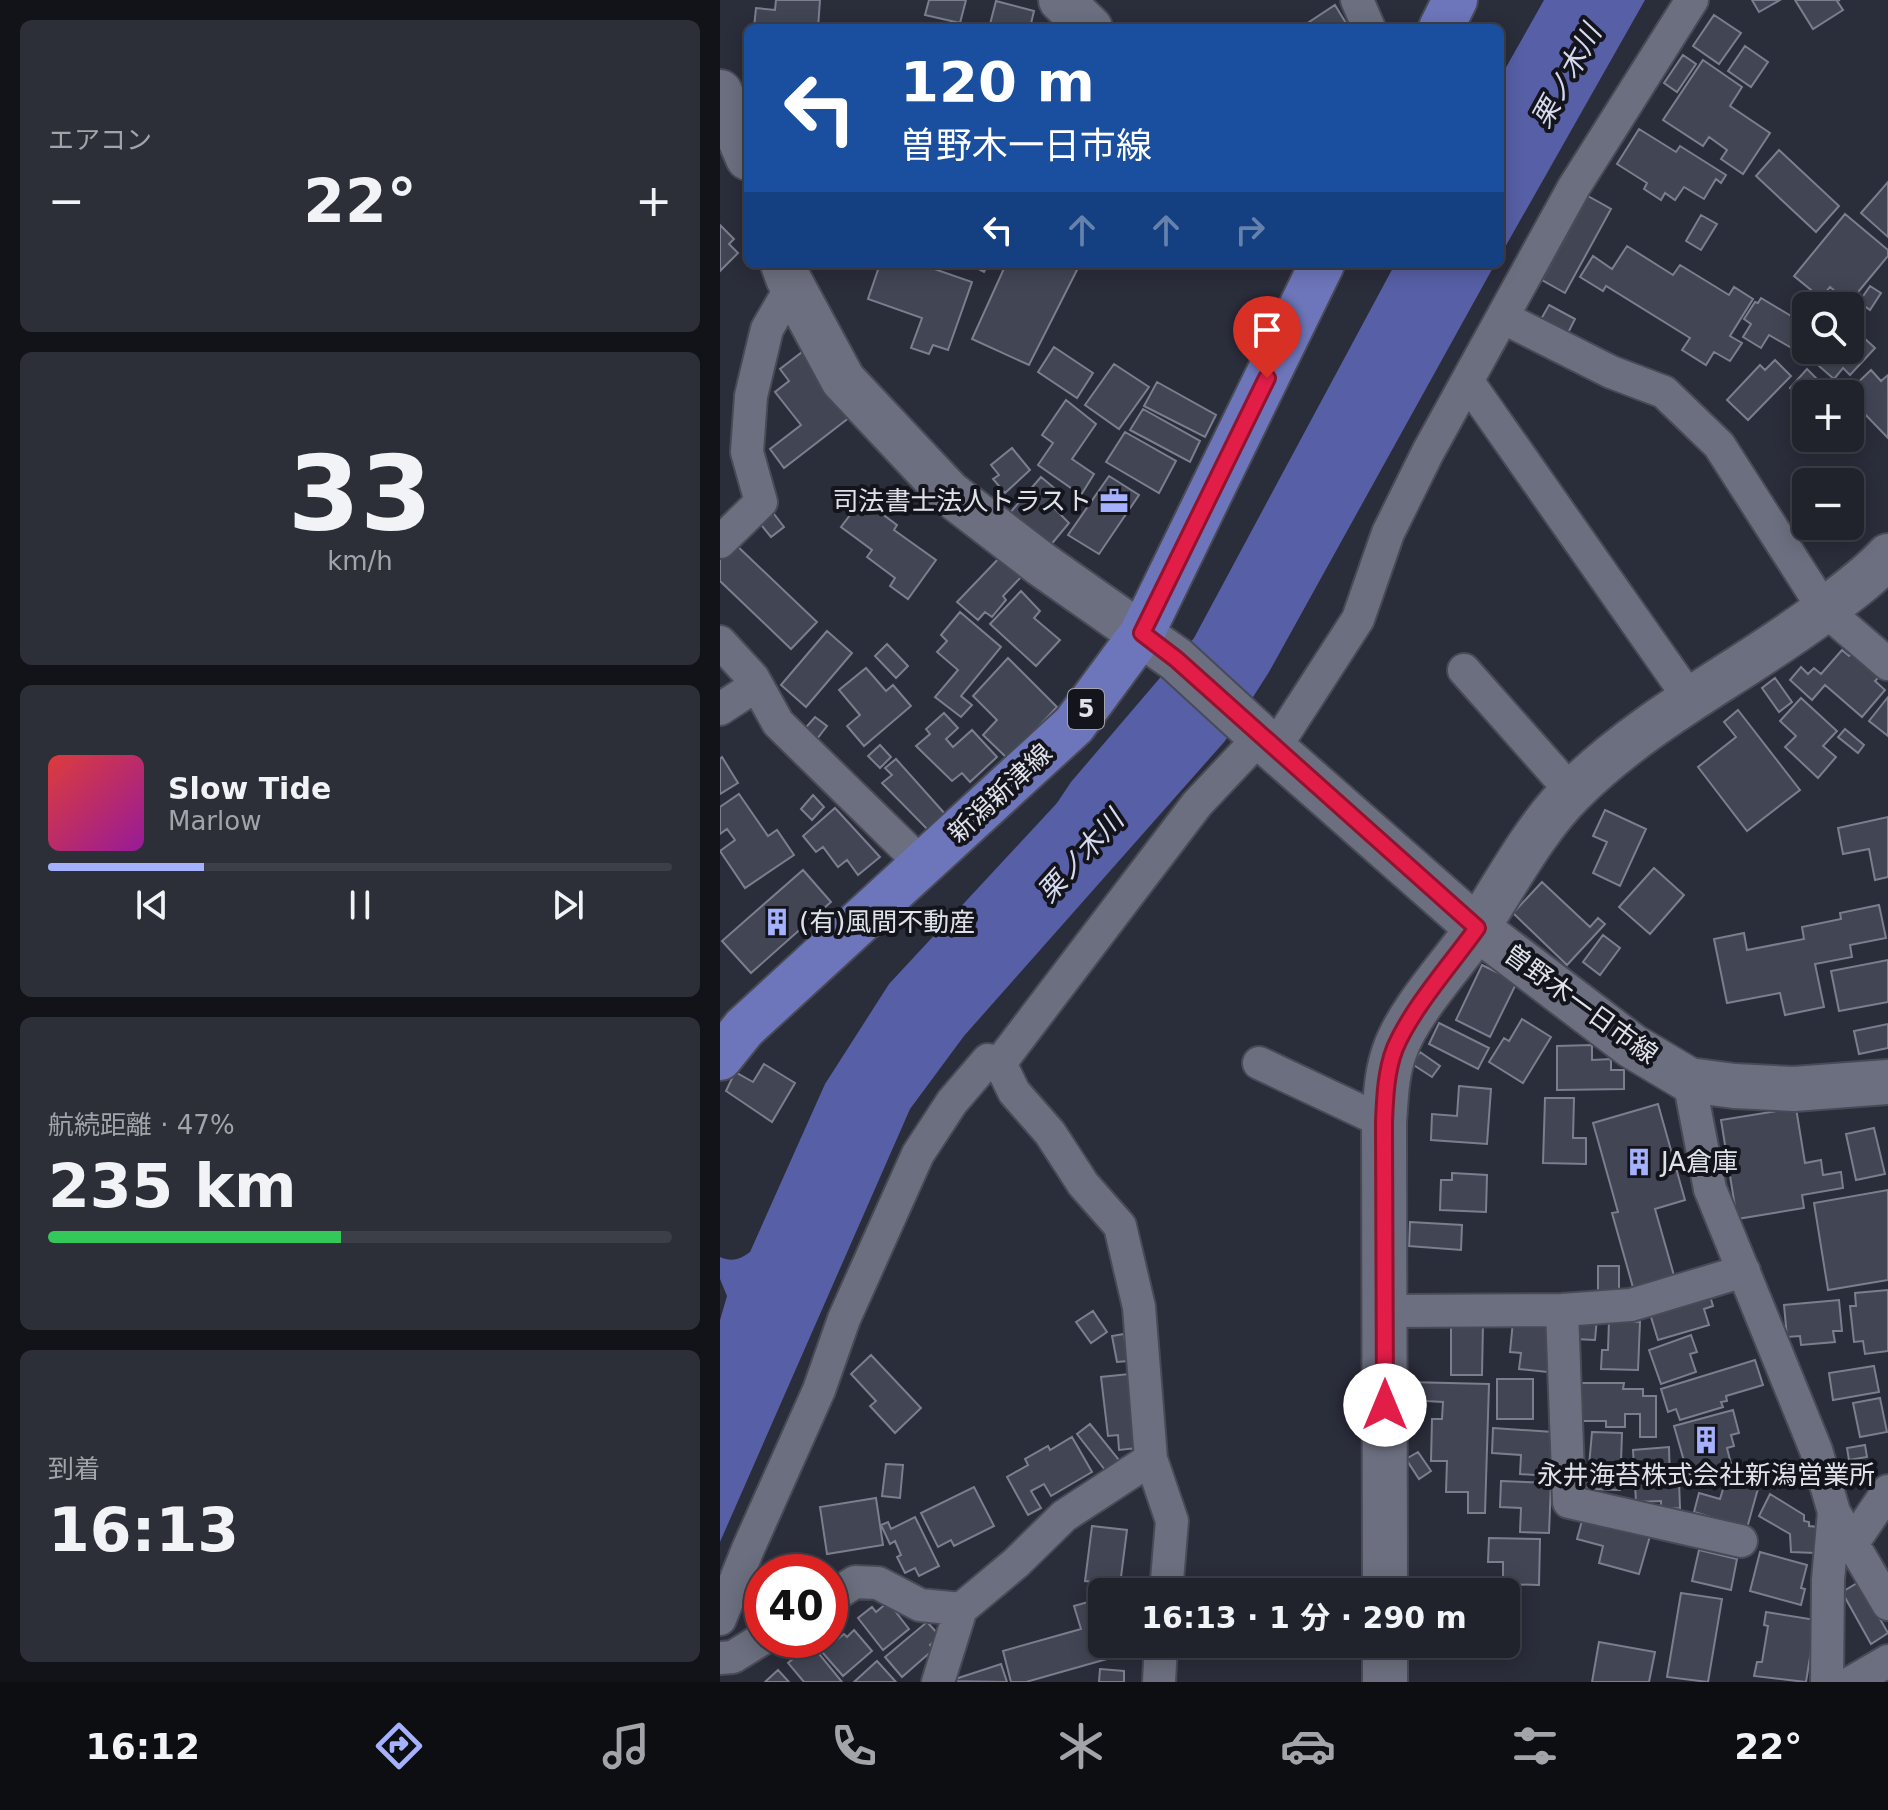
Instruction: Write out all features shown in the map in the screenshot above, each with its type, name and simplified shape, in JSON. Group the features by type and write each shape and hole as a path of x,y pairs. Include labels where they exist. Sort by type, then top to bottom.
{"main road":[{"path":"1061,0 1086,24"},
{"path":"1443,24 1455,0"},
{"path":"720,92 744,149"},
{"name":"新潟新津線","path":"720,1058 744,1028 1074,725 1142,633 1320,268"},
{"name":"曽野木一日市線","path":"788,275 843,380 949,493 1041,564 1176,659 1477,928 1632,1046 1689,1080 1794,1089 1888,1082"},
{"path":"1385,1578 1384,1122 1387,1079 1395,1048 1412,1018 1477,928 1531,845 1572,792 1643,733 1870,576 1888,556"},
{"path":"1385,1658 1385,1682"}],"street":[{"path":"1357,0 1367,24"},
{"path":"1000,1063 1197,804 1260,736 1358,619 1388,533 1428,452 1574,187 1692,0"},
{"path":"720,542 761,502 747,452 751,396 767,329 788,275"},
{"path":"1504,318 1611,372 1664,392 1719,445 1824,609 1888,664"},
{"path":"1468,382 1690,699"},
{"path":"720,642 757,685 778,723 923,865"},
{"path":"1464,670 1572,792"},
{"path":"720,709 757,685"},
{"path":"720,1619 819,1390 844,1319 918,1154 952,1102 988,1060 1000,1063"},
{"path":"1000,1063 1014,1092 1050,1133 1083,1184 1120,1226 1139,1307 1151,1459 1172,1521 1167,1578"},
{"path":"1259,1063 1384,1122"},
{"path":"1689,1080 1710,1189 1816,1450 1834,1512 1888,1604"},
{"path":"1385,1311 1562,1310 1631,1305 1744,1271"},
{"path":"1562,1310 1569,1502 1741,1541"},
{"path":"938,1682 961,1609 1016,1563 1064,1516 1151,1459"},
{"path":"1852,1544 1888,1491"},
{"path":"1827,1682 1828,1580 1834,1512"},
{"path":"848,1586 855,1582 878,1583 920,1605 961,1609"},
{"path":"720,1658 733,1657 744,1650"},
{"path":"1159,1682 1160,1658"},
{"path":"1852,1682 1888,1661"}],"water":[{"name":"栗ノ木川","path":"1544,0 1645,0 1504,249 1504,71"},
{"name":"栗ノ木川","path":"1393,268 1493,268 1269,672 1225,741 964,1036 910,1109 720,1542 720,1320 727,1296 720,1279 720,1257 735,1259 750,1252 825,1084 889,984 1057,803 1071,782 1194,638"}],"building":[{"path":"776,0 820,0 818,24 754,24 756,8 775,10"},
{"path":"929,0 966,0 960,23 925,15"},
{"path":"1752,0 1780,0 1759,12"},
{"path":"1795,0 1840,0 1837,1 1843,10 1813,29"},
{"path":"996,1 1034,11 1031,24 990,24"},
{"path":"1335,5 1347,24 1306,24"},
{"path":"1714,15 1741,33 1719,64 1693,46"},
{"path":"1745,46 1768,62 1751,87 1728,71"},
{"path":"1683,55 1696,64 1677,92 1664,83"},
{"path":"1703,60 1742,87 1730,106 1770,133 1743,174 1721,159 1727,150 1709,137 1703,146 1663,120"},
{"path":"1639,129 1676,152 1680,146 1726,175 1721,183 1716,179 1704,199 1684,187 1675,200 1665,193 1661,200 1644,189 1647,183 1617,164"},
{"path":"1779,150 1839,206 1816,232 1756,176"},
{"path":"1888,182 1888,237 1861,213"},
{"path":"1588,196 1611,209 1565,293 1542,280"},
{"path":"1845,214 1888,250 1888,256 1858,292 1836,292 1830,287 1826,292 1814,292 1794,276"},
{"path":"1701,215 1717,224 1701,250 1686,241"},
{"path":"720,225 734,239 729,244 738,253 720,271"},
{"path":"1627,246 1673,275 1680,265 1729,295 1734,287 1753,299 1730,336 1742,343 1730,361 1714,352 1706,365 1682,350 1690,338 1606,286 1603,291 1580,277 1593,256 1612,269"},
{"path":"879,268 932,268 972,282 948,350 933,345 929,354 911,348 922,318 868,299"},
{"path":"1004,268 1078,268 1029,365 972,339"},
{"path":"1870,286 1881,293 1870,310 1864,306 1864,295"},
{"path":"1761,298 1792,317 1792,348 1769,335 1761,348 1743,337 1751,324 1744,319 1755,302 1758,303"},
{"path":"1549,305 1575,319 1567,335 1540,321"},
{"path":"1864,338 1875,348 1864,360"},
{"path":"1054,347 1093,373 1077,398 1038,372"},
{"path":"806,349 850,417 784,468 770,449 801,425 775,392 789,381 780,369"},
{"path":"1775,360 1791,376 1748,420 1727,400 1760,365 1765,370"},
{"path":"1114,364 1149,387 1119,429 1085,405"},
{"path":"1860,364 1850,375 1843,368 1834,379 1819,366"},
{"path":"1807,369 1816,378 1814,380 1797,380"},
{"path":"1871,370 1881,381 1888,375 1888,438 1864,413 1864,380 1861,380"},
{"path":"1157,382 1216,415 1205,437 1144,406"},
{"path":"1066,400 1096,424 1072,459 1094,474 1081,495 1038,465 1053,443 1042,435"},
{"path":"1143,409 1200,441 1190,462 1130,430"},
{"path":"1125,432 1176,461 1159,493 1106,462"},
{"path":"1012,448 1030,470 1005,493 993,479 999,475 991,465"},
{"path":"1109,476 1139,495 1099,554 1068,535"},
{"path":"1041,477 1059,492 1049,503 1069,523 1049,547 1008,515"},
{"path":"862,499 897,525 894,530 936,560 908,599 890,586 895,578 867,557 872,550 841,527"},
{"path":"771,510 784,527 771,537 758,521"},
{"path":"734,543 817,622 791,649 720,581 720,558"},
{"path":"1003,554 1024,574 1003,596 1006,600 992,617 985,612 978,620 957,602"},
{"path":"1021,591 1040,611 1034,618 1060,640 1036,666 990,624"},
{"path":"960,612 1001,647 961,696 972,705 961,717 935,697 958,670 937,652 947,641 941,635"},
{"path":"827,631 852,653 806,707 781,685"},
{"path":"887,644 908,666 896,678 875,656"},
{"path":"1842,650 1849,656 1853,652 1880,676 1875,681 1885,690 1862,717 1825,685 1812,700 1790,680 1801,667 1808,674 1814,668 1821,674"},
{"path":"1008,658 1057,707 1008,759 983,735 997,720 973,696"},
{"path":"866,668 886,691 893,685 911,706 864,746 847,726 860,715 839,690"},
{"path":"1775,678 1792,702 1779,712 1762,688"},
{"path":"1888,697 1888,736 1869,721"},
{"path":"1801,698 1837,731 1823,746 1836,757 1818,778 1785,747 1796,736 1780,721"},
{"path":"1738,710 1800,790 1747,831 1698,767 1736,737 1724,722"},
{"path":"944,713 958,728 946,739 953,747 972,730 997,757 970,782 962,773 952,781 916,746 930,734 926,729"},
{"path":"815,717 827,726 813,744 800,734"},
{"path":"1845,729 1864,745 1858,753 1838,737"},
{"path":"880,745 891,757 880,768 868,756"},
{"path":"722,757 738,783 720,794 720,759"},
{"path":"896,759 946,815 928,830 882,783 892,775 885,768"},
{"path":"739,794 768,836 777,830 794,855 745,888 720,851 735,840 727,829 720,834 720,807"},
{"path":"813,795 824,807 812,820 801,809"},
{"path":"835,808 880,857 858,875 847,860 838,867 823,847 816,852 803,836"},
{"path":"1605,810 1646,829 1620,886 1593,873 1607,842 1593,836"},
{"path":"1888,817 1888,877 1875,880 1869,849 1843,854 1838,828"},
{"path":"1654,868 1684,895 1650,934 1619,907"},
{"name":"(有)風間不動産","path":"803,870 831,902 751,973 722,941"},
{"path":"1542,882 1590,927 1598,918 1605,924 1567,965 1513,913"},
{"path":"1879,905 1886,938 1850,945 1852,957 1815,964 1824,1007 1785,1015 1780,993 1727,1003 1714,939 1744,933 1747,950 1804,939 1802,927 1841,919 1840,913"},
{"path":"1603,935 1620,948 1600,975 1583,962"},
{"path":"1888,960 1888,1002 1839,1011 1831,971"},
{"path":"1482,965 1517,982 1490,1037 1456,1020"},
{"path":"1522,1019 1551,1037 1523,1083 1489,1062 1504,1038 1509,1041"},
{"path":"1439,1023 1489,1048 1478,1069 1429,1044"},
{"path":"1888,1024 1888,1048 1859,1054 1854,1031"},
{"path":"1592,1045 1592,1060 1611,1059 1611,1070 1624,1070 1624,1089 1557,1090 1557,1046"},
{"path":"1420,1052 1440,1066 1432,1077 1412,1064"},
{"path":"764,1064 795,1083 772,1122 726,1091 735,1072 753,1082"},
{"path":"1459,1086 1491,1089 1487,1144 1431,1140 1432,1114 1457,1116"},
{"path":"1545,1098 1574,1098 1573,1138 1586,1138 1586,1164 1543,1163"},
{"name":"JA倉庫","path":"1658,1104 1685,1200 1655,1209 1675,1279 1634,1291 1612,1213 1618,1212 1593,1123"},
{"path":"1796,1108 1805,1163 1821,1160 1823,1175 1841,1172 1843,1188 1802,1195 1804,1208 1737,1219 1721,1120"},
{"path":"1874,1128 1885,1174 1856,1180 1846,1134"},
{"path":"1452,1173 1487,1175 1486,1212 1440,1210 1441,1180 1452,1180"},
{"path":"1888,1190 1888,1280 1828,1290 1814,1203"},
{"path":"1410,1222 1462,1225 1461,1250 1409,1246"},
{"path":"1598,1266 1619,1266 1619,1293 1598,1292"},
{"path":"1708,1289 1713,1306 1704,1309 1709,1325 1658,1340 1648,1307"},
{"path":"1888,1290 1888,1351 1865,1354 1863,1341 1854,1342 1850,1306 1856,1306 1855,1293"},
{"path":"1839,1300 1842,1331 1833,1331 1835,1342 1801,1345 1800,1336 1787,1337 1784,1305"},
{"path":"1093,1311 1107,1332 1091,1343 1076,1322"},
{"path":"1575,1316 1597,1318 1595,1340 1574,1339"},
{"path":"1609,1320 1640,1322 1638,1370 1601,1369 1602,1350 1608,1350"},
{"path":"1513,1321 1552,1325 1547,1372 1519,1369 1521,1353 1510,1352"},
{"path":"1451,1323 1483,1323 1482,1375 1451,1375"},
{"path":"1124,1334 1128,1361 1117,1362 1112,1336"},
{"path":"1691,1335 1697,1352 1690,1354 1696,1372 1661,1384 1649,1350"},
{"path":"871,1355 921,1408 895,1433 870,1406 876,1401 851,1374"},
{"path":"1755,1360 1763,1385 1726,1396 1727,1401 1721,1402 1723,1407 1680,1420 1676,1409 1668,1412 1661,1389"},
{"path":"1874,1366 1879,1392 1833,1400 1829,1373"},
{"path":"1129,1374 1137,1448 1119,1450 1118,1435 1108,1436 1101,1377"},
{"path":"1497,1379 1533,1379 1533,1419 1497,1419"},
{"path":"1408,1382 1489,1384 1485,1513 1468,1513 1468,1492 1446,1492 1447,1461 1431,1461 1432,1419 1442,1419 1443,1402 1408,1400"},
{"path":"1580,1383 1624,1383 1623,1389 1643,1389 1643,1396 1656,1396 1656,1437 1640,1437 1640,1414 1625,1414 1625,1427 1606,1427 1606,1421 1580,1421"},
{"path":"1880,1398 1887,1432 1860,1437 1853,1403"},
{"name":"永井海苔株式会社新潟営業所","path":"1733,1410 1739,1433 1731,1435 1734,1446 1727,1448 1731,1464 1688,1475 1674,1426"},
{"path":"1090,1424 1119,1460 1105,1470 1077,1434"},
{"path":"1493,1428 1553,1432 1550,1476 1520,1474 1521,1455 1492,1453"},
{"path":"1592,1432 1622,1433 1620,1490 1587,1489"},
{"path":"1072,1437 1092,1472 1051,1496 1044,1484 1031,1491 1041,1508 1028,1515 1007,1477 1028,1465 1025,1459 1048,1446 1050,1450"},
{"path":"1865,1445 1867,1457 1849,1460 1847,1448"},
{"path":"1669,1447 1670,1482 1679,1481 1680,1508 1661,1509 1661,1501 1636,1502 1633,1450"},
{"path":"1418,1452 1431,1471 1419,1479 1406,1459"},
{"path":"886,1464 903,1465 900,1498 882,1496"},
{"path":"1727,1476 1759,1485 1747,1528 1694,1512 1699,1493 1720,1499"},
{"path":"1501,1481 1551,1483 1549,1533 1520,1532 1521,1508 1500,1507"},
{"path":"974,1487 994,1526 954,1546 951,1540 938,1547 921,1513"},
{"path":"1770,1494 1804,1515 1804,1521 1809,1522 1809,1526 1818,1527 1815,1553 1791,1552 1790,1534 1759,1516"},
{"path":"876,1498 883,1545 827,1554 820,1507"},
{"path":"915,1517 939,1566 919,1576 915,1568 905,1573 897,1557 901,1555 895,1541 890,1544 881,1525 888,1522 891,1529"},
{"path":"1583,1517 1650,1536 1639,1574 1599,1563 1603,1546 1577,1539"},
{"path":"1092,1526 1127,1530 1121,1577 1088,1578 1085,1581"},
{"path":"1489,1538 1540,1539 1539,1585 1520,1584 1520,1578 1503,1578 1503,1562 1488,1562"},
{"path":"1699,1550 1737,1559 1731,1590 1692,1581"},
{"path":"1760,1552 1807,1565 1801,1588 1805,1589 1801,1605 1750,1591"},
{"path":"1859,1582 1888,1633 1871,1644 1842,1592"},
{"path":"1681,1593 1722,1599 1708,1682 1667,1677"},
{"path":"888,1602 909,1629 883,1650 858,1618 872,1607 876,1612"},
{"path":"1088,1602 1088,1658 1110,1658 1026,1682 1011,1682 1003,1651 1081,1629 1074,1606"},
{"path":"1766,1612 1816,1620 1806,1682 1754,1676 1757,1662 1762,1662 1768,1626 1764,1625"},
{"path":"927,1622 940,1636 930,1645 934,1649 902,1677 885,1657"},
{"path":"854,1630 872,1651 843,1676 827,1658 848,1658 848,1636"},
{"path":"1599,1642 1655,1652 1649,1682 1592,1682"},
{"path":"794,1658 822,1658 842,1682 804,1682 788,1663"},
{"path":"877,1661 896,1682 854,1682"},
{"path":"1001,1664 1007,1682 949,1681"},
{"path":"1100,1669 1124,1671 1124,1682 1099,1682"},
{"path":"778,1670 789,1682 765,1682"}],"place":[{"name":"司法書士法人トラスト","path":"1114,501"},
{"name":"(有)風間不動産","path":"777,922"},
{"name":"JA倉庫","path":"1639,1162"},
{"name":"永井海苔株式会社新潟営業所","path":"1706,1440"}],"route":[{"path":"1267,378 1142,633 1176,659 1477,928 1412,1018 1395,1048 1387,1079 1384,1122 1385,1405"}]}
